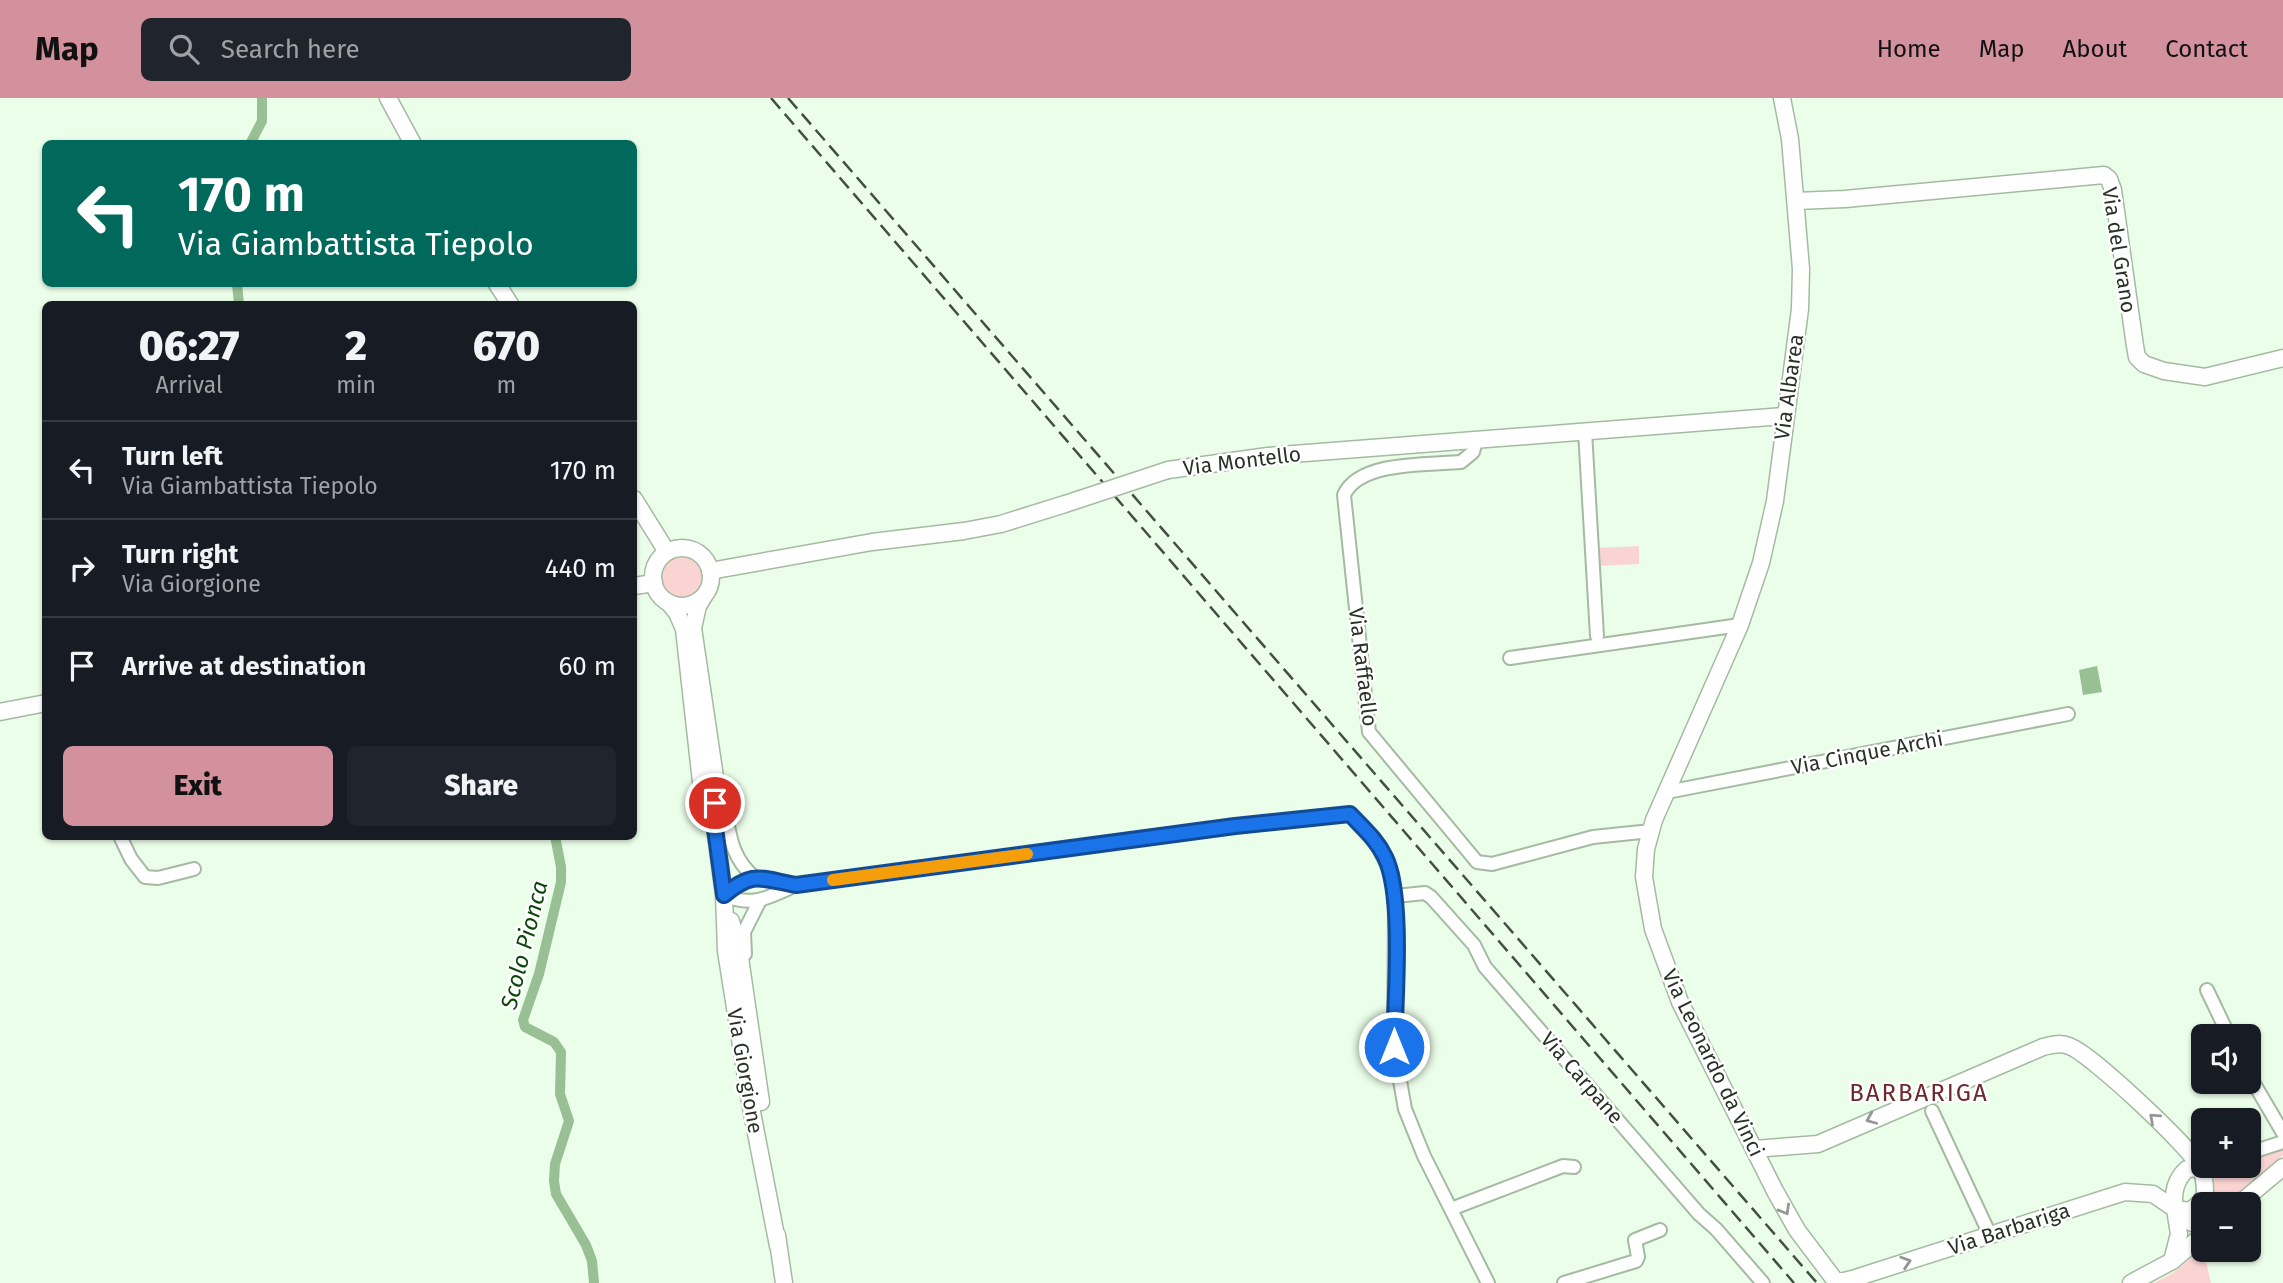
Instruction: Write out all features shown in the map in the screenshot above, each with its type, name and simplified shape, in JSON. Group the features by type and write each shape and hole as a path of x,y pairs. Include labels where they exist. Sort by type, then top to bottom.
{"street":[{"path":"388,98 410,140"},
{"name":"Via Albarea","path":"1721,669 1740,625 1768,537 1800,309 1801,269 1796,201 1790,139 1782,98"},
{"name":"Via del Grano","path":"1796,201 1844,200 2104,175 2109,179 2113,190 2134,346 2137,357 2144,365 2164,371 2214,376 2283,358"},
{"name":"Via Montello","path":"710,571 872,542 976,528 1065,504 1168,470 1268,456 1784,416"},
{"path":"1585,431 1597,636"},
{"name":"Via Raffaello","path":"1476,441 1473,452 1461,462 1366,473 1349,484 1344,495 1370,732 1477,862 1492,864 1593,837 1650,831"},
{"path":"637,504 667,552"},
{"path":"678,548 691,549 701,555 710,571 709,587 704,596 690,605 669,603 657,593 654,583 655,566 667,552 678,548"},
{"path":"637,586 654,583"},
{"name":"Via Giorgione","path":"704,596 698,606 693,628 715,777 715,828 724,895 726,951 784,1283"},
{"name":"Via Giorgione","path":"669,603 684,629 701,782 715,828"},
{"path":"1510,657 1740,625"},
{"name":"Via Leonardo da Vinci","path":"1721,669 1650,831 1643,877 1647,902 1661,953 1680,1002 1754,1149 1797,1230 1823,1267 1840,1282"},
{"path":"0,712 42,704"},
{"name":"Via Cinque Archi","path":"1667,792 2068,714"},
{"path":"715,777 723,798 733,851 743,868 754,877 796,885"},
{"path":"754,877 736,884 724,895 746,902 760,900 796,885 1235,826 1350,814 1375,841 1392,874 1395,896 1394,1047 1400,1091 1413,1130 1489,1283"},
{"path":"122,840 131,859 145,877 158,878 194,869"},
{"name":"Via Carpane","path":"1395,896 1425,893 1432,897 1474,945 1486,967 1699,1214 1716,1229 1763,1283"},
{"name":"Via Giorgione","path":"724,895 739,951 778,1246"},
{"name":"Via Giorgione","path":"760,900 744,932 762,1079 762,1114"},
{"path":"2207,990 2223,1024"},
{"path":"1754,1149 1818,1144 1935,1091 2043,1047 2063,1044 2077,1049 2100,1068 2191,1152"},
{"path":"2260,1094 2283,1133"},
{"path":"1932,1111 1990,1235"},
{"path":"2261,1149 2283,1142"},
{"path":"1451,1209 1563,1166 1574,1167"},
{"path":"2252,1192 2283,1167"},
{"path":"2172,1261 2179,1234 2173,1197 2177,1181 2187,1169 2191,1169"},
{"name":"Via Barbariga","path":"1840,1282 2124,1192 2153,1194 2191,1221"},
{"path":"2176,1212 2191,1210"},
{"path":"1564,1283 1582,1280 1637,1260 1635,1240 1660,1230"},
{"path":"2131,1283 2172,1261 2191,1245"}],"shaded area":[{"path":"1639,546 1639,564 1598,566 1597,548"},
{"path":"683,555 698,561 704,576 698,591 683,597 668,591 662,576 668,561"},
{"path":"2097,666 2102,692 2083,695 2079,670"},
{"path":"2283,1146 2283,1155 2261,1174 2261,1153"},
{"path":"2215,1178 2256,1178 2239,1192 2212,1192 2211,1186"},
{"path":"2191,1258 2191,1262 2206,1262 2211,1283 2154,1283 2173,1273"}],"waterway":[{"name":"Scolo Pionca","path":"252,140 262,121 262,98"},
{"name":"Scolo Pionca","path":"237,287 239,301"},
{"name":"Scolo Pionca","path":"556,840 561,882 539,974 523,1020 525,1027 554,1042 561,1052 560,1094 569,1121 555,1164 554,1181 556,1194 586,1245 592,1261 594,1283"}],"railway":[{"path":"771,98 1794,1283"},
{"path":"788,98 1817,1283"}],"slow traffic":[{"path":"833,880 1027,854"}],"district":[{"name":"BARBARIGA","path":"1919,1093"}],"route":[{"path":"715,803 715,828 724,895 736,884 754,877 796,885 1235,826 1350,814 1375,841 1392,874 1395,896 1394,1047"}]}
